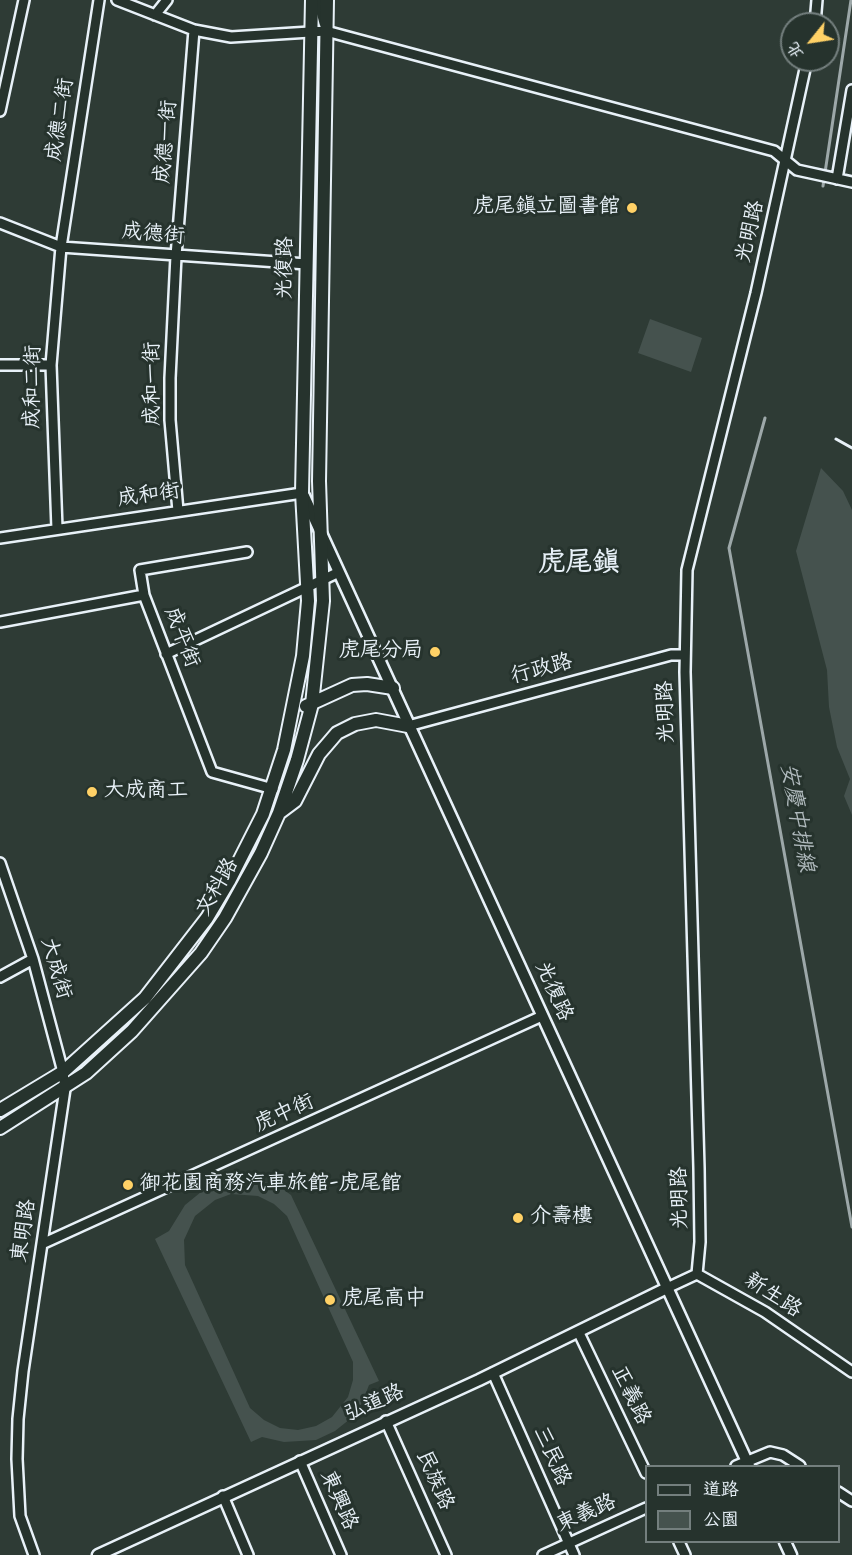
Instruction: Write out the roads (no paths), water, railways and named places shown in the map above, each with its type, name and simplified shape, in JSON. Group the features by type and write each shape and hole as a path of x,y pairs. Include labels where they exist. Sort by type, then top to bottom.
{"main road":[{"name":"光復路","path":"302,493 312,0"},
{"name":"光復路","path":"319,533 327,0"},
{"name":"文科路","path":"0,1110 63,1072 145,998 207,918 249,844 273,789 294,711 303,656 308,586 302,493"},
{"name":"文科路","path":"0,1128 65,1089 132,1031 201,953 240,891 279,813 312,704 323,601 319,533"},
{"path":"294,711 352,685 367,684 393,688"},
{"path":"279,813 295,801 319,754 337,734 356,724 376,720 408,726"}],"street":[{"path":"0,111 24,0"},
{"name":"成德二街","path":"61,246 99,0"},
{"path":"117,0 194,30 231,37 326,31 774,151 796,170 852,183"},
{"path":"155,15 167,0"},
{"path":"318,0 326,31"},
{"name":"成德一街","path":"176,256 194,30"},
{"name":"光明路","path":"697,1274 700,1242 699,1168 686,655 687,570 756,293 783,178 784,161 804,72"},
{"path":"837,179 852,90"},
{"name":"成德街","path":"0,223 61,246 307,264"},
{"name":"成和二街","path":"57,529 51,365 61,246"},
{"name":"成和一街","path":"176,256 170,420 178,511"},
{"path":"0,364 51,365"},
{"name":"光復路","path":"302,493 748,1464"},
{"name":"成和街","path":"0,537 302,493"},
{"path":"144,595 140,570 247,552"},
{"path":"166,654 337,573"},
{"name":"成平街","path":"0,622 144,595 212,772 273,789"},
{"name":"行政路","path":"408,726 671,655 686,655"},
{"name":"大成街","path":"0,862 33,959 63,1072 65,1089"},
{"path":"0,977 33,959"},
{"name":"虎中街","path":"42,1244 542,1017"},
{"name":"東明路","path":"34,1555 20,1516 16,1459 23,1371 65,1089"},
{"path":"667,1288 697,1274"},
{"name":"新生路","path":"697,1274 765,1312 852,1372"},
{"name":"弘道路","path":"98,1555 579,1333 667,1288"},
{"name":"正義路","path":"579,1333 645,1471"},
{"name":"三民路","path":"493,1373 574,1555"},
{"name":"民族路","path":"386,1421 446,1555"},
{"path":"748,1464 776,1452 797,1465"},
{"name":"東興路","path":"300,1461 340,1555"},
{"path":"223,1496 248,1555"},
{"name":"東義路","path":"543,1555 645,1508"}],"waterway":[{"name":"安慶中排線","path":"823,186 851,0"},
{"name":"安慶中排線","path":"765,418 729,548 852,1227"}],"railway":[{"path":"836,439 852,448"}],"place":[{"name":"虎尾鎮立圖書館","path":"632,208"},
{"name":"虎尾分局","path":"435,652"},
{"name":"大成商工","path":"92,792"},
{"name":"御花園商務汽車旅館-虎尾館","path":"128,1185"},
{"name":"介壽樓","path":"518,1218"},
{"name":"虎尾高中","path":"330,1300"}],"district":[{"name":"虎尾鎮","path":"579,565"}]}
